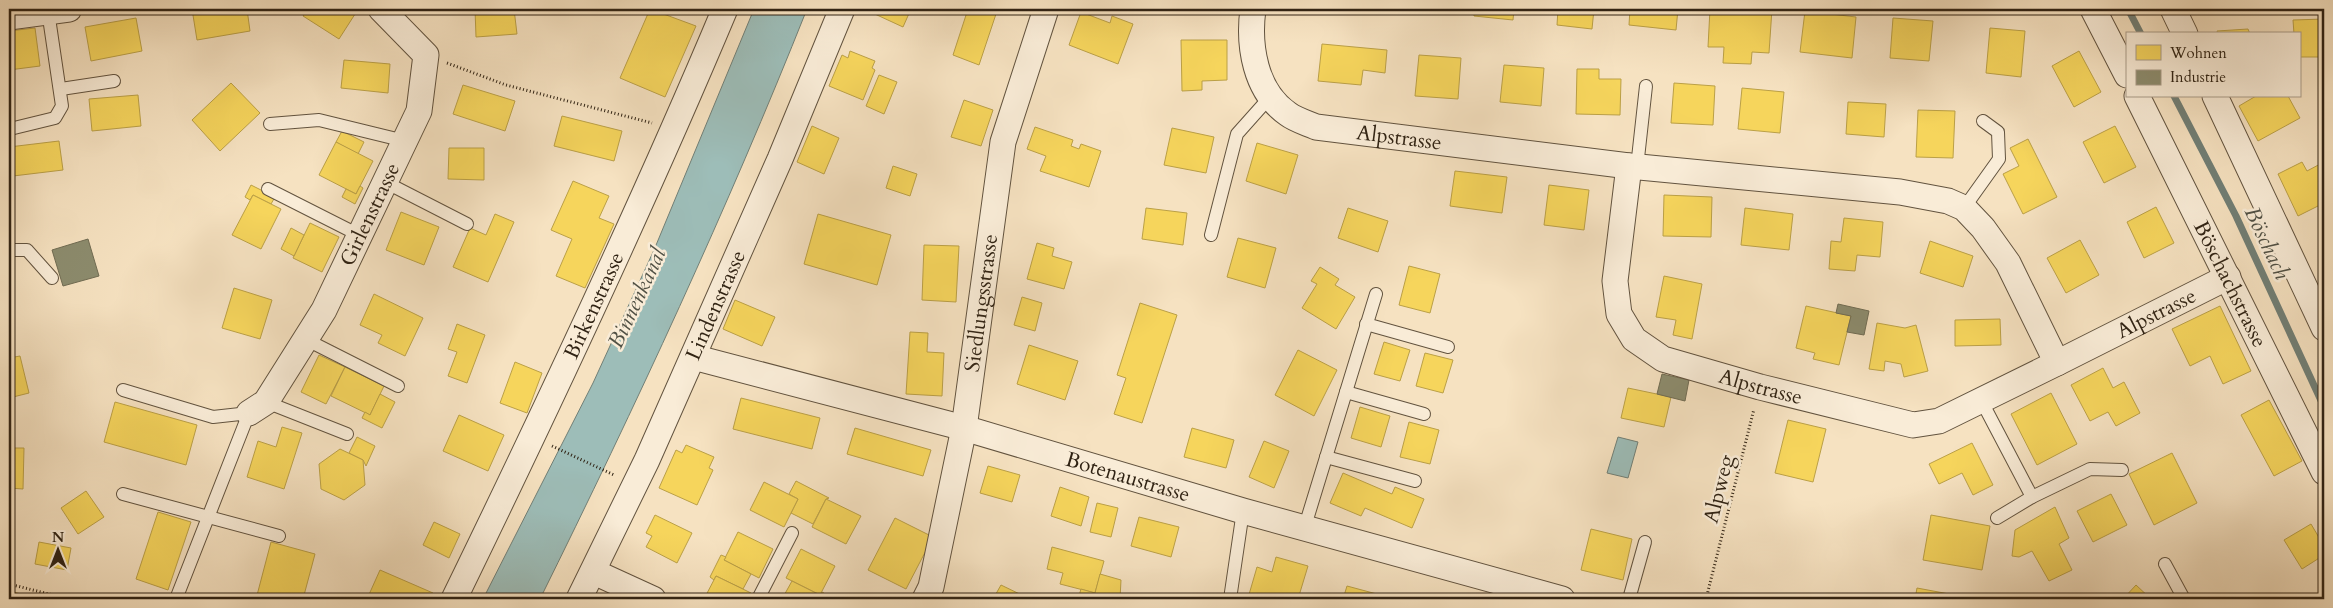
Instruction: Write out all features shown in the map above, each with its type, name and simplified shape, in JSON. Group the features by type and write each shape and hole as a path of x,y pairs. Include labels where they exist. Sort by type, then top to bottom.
{"street":[{"path":"381,9 426,55"},
{"name":"Birkenstrasse","path":"454,599 555,390 675,129 725,9"},
{"name":"Lindenstrasse","path":"579,599 594,572 693,357 780,159 842,9"},
{"name":"Siedlungsstrasse","path":"925,599 931,587 964,428 1003,142 1046,9"},
{"name":"Alpstrasse","path":"1253,9 1250,32 1255,65 1270,97 1288,115 1316,127 1633,166 1900,192 1948,201 1964,208 1983,228 2008,263 2057,363"},
{"path":"2093,9 2126,73"},
{"path":"2173,9 2184,32"},
{"path":"9,17 59,10"},
{"name":"Girlenstrasse","path":"258,407 324,310 405,141 419,111 426,55"},
{"name":"Böschachstrasse","path":"2138,98 2324,472"},
{"path":"2216,98 2324,328"},
{"name":"Alpstrasse","path":"1633,166 1615,281 1619,314 1634,339 1663,359 1760,387 1913,425 1939,421 2228,277"},
{"name":"Botenaustrasse","path":"693,357 964,428 1242,510 1562,599"},
{"path":"594,572 653,599"}],"lane":[{"path":"14,128 55,118 62,106 59,10"},
{"path":"61,89 114,81"},
{"path":"1633,166 1646,86"},
{"path":"1211,235 1236,134 1270,97"},
{"path":"270,124 319,120 405,141"},
{"path":"1964,208 1999,159 1998,132 1984,121"},
{"path":"385,182 466,224"},
{"path":"268,188 359,235"},
{"path":"9,250 27,250 52,278"},
{"path":"1305,526 1376,294"},
{"path":"1366,324 1448,347"},
{"path":"305,339 398,386"},
{"path":"122,390 213,417 258,407 347,434"},
{"path":"1346,392 1424,414"},
{"path":"1982,400 2032,497"},
{"path":"176,599 208,516 258,407"},
{"path":"1326,457 1415,481"},
{"path":"1996,518 2032,497 2090,469 2122,470"},
{"path":"123,494 278,536"},
{"path":"1230,599 1242,510"},
{"path":"758,599 792,533"},
{"path":"1629,599 1645,542"},
{"path":"2164,564 2184,599"}],"path":[{"path":"426,55 506,85 655,123"},
{"name":"Alpweg","path":"1706,599 1760,387"},
{"path":"549,444 622,480"},
{"path":"9,584 69,599"}],"water":[{"name":"Binnenkanal","path":"754,9 807,9 745,159 680,307 540,599 483,599 593,383 654,250"},
{"path":"1618,437 1638,442 1628,478 1607,473"}],"building: Wohnen":[{"path":"192,9 247,9 250,31 197,40"},
{"path":"308,9 352,9 357,11 339,39 303,16"},
{"path":"475,9 514,9 517,34 476,37"},
{"path":"650,9 696,26 665,97 620,78"},
{"path":"864,9 911,9 903,27"},
{"path":"968,9 980,9 996,14 979,65 953,55"},
{"path":"1474,9 1514,9 1513,20 1474,16"},
{"path":"1558,9 1594,9 1592,29 1557,25"},
{"path":"1630,9 1678,9 1676,30 1629,25"},
{"path":"1710,9 1772,9 1769,53 1752,52 1751,64 1723,63 1724,47 1708,47"},
{"path":"1805,11 1856,17 1852,58 1800,52"},
{"path":"1081,12 1110,23 1112,16 1133,24 1118,64 1069,45"},
{"path":"136,18 142,51 91,61 85,27"},
{"path":"1893,18 1933,21 1929,61 1890,58"},
{"path":"2324,19 2324,57 2300,57 2300,32 2294,32 2293,20"},
{"path":"35,28 40,66 9,70 9,31"},
{"path":"1990,28 2025,31 2021,77 1986,73"},
{"path":"2248,29 2249,32 2217,32"},
{"path":"1181,40 1227,40 1227,80 1202,81 1202,90 1182,91"},
{"path":"1322,44 1387,50 1385,73 1363,70 1361,85 1318,81"},
{"path":"850,51 875,61 872,68 875,70 863,100 829,86 842,55 848,58"},
{"path":"2079,51 2101,92 2074,107 2052,66"},
{"path":"1419,55 1461,58 1458,99 1415,96"},
{"path":"344,60 390,64 388,93 341,88"},
{"path":"1504,65 1544,68 1541,106 1500,102"},
{"path":"1577,69 1599,69 1599,79 1621,79 1620,115 1576,114"},
{"path":"879,75 897,82 884,114 866,106"},
{"path":"231,83 260,113 220,151 192,120"},
{"path":"1674,83 1715,86 1713,125 1671,123"},
{"path":"463,85 515,101 505,131 453,114"},
{"path":"1742,88 1784,92 1780,133 1738,129"},
{"path":"138,95 141,126 92,131 89,99"},
{"path":"2319,95 2324,95 2324,121 2320,121"},
{"path":"2253,98 2289,98 2300,118 2258,141 2239,106"},
{"path":"964,100 993,110 981,146 951,137"},
{"path":"1848,102 1886,104 1884,137 1846,134"},
{"path":"1918,110 1955,111 1953,158 1916,157"},
{"path":"562,116 622,131 614,161 554,146"},
{"path":"812,126 839,138 824,174 797,162"},
{"path":"2115,126 2136,167 2104,183 2083,142"},
{"path":"1035,127 1073,140 1071,146 1079,149 1081,144 1101,151 1089,187 1040,171 1046,156 1027,149"},
{"path":"1172,128 1214,137 1206,173 1164,165"},
{"path":"342,131 364,142 358,154 336,142"},
{"path":"2028,139 2057,197 2023,214 2003,174 2019,166 2010,148"},
{"path":"59,141 63,170 13,176 9,147"},
{"path":"336,142 373,161 356,194 319,175"},
{"path":"1257,143 1298,155 1286,194 1246,181"},
{"path":"449,148 484,148 484,180 448,179"},
{"path":"2302,162 2307,171 2324,162 2324,203 2298,216 2278,174"},
{"path":"893,166 917,174 910,196 886,188"},
{"path":"1455,171 1507,177 1502,213 1450,206"},
{"path":"573,181 609,196 599,218 614,224 585,288 556,276 572,239 551,230"},
{"path":"251,185 275,197 271,204 253,195 250,200 245,197"},
{"path":"1549,185 1589,190 1584,230 1544,225"},
{"path":"360,186 363,188 355,204 342,197 346,189 356,194"},
{"path":"253,195 281,209 261,249 232,235"},
{"path":"1664,195 1712,197 1711,237 1663,236"},
{"path":"2156,207 2174,243 2144,258 2127,222"},
{"path":"1146,208 1187,213 1183,245 1142,239"},
{"path":"1348,208 1388,221 1378,252 1338,238"},
{"path":"1745,208 1793,214 1789,250 1741,245"},
{"path":"401,212 439,227 424,265 386,250"},
{"path":"495,214 514,222 488,282 453,267 470,228 486,235"},
{"path":"818,214 891,235 877,285 804,264"},
{"path":"1844,218 1883,222 1880,257 1857,255 1855,271 1829,269 1831,241 1841,242"},
{"path":"310,223 339,237 322,272 293,258"},
{"path":"291,228 304,235 294,256 281,249"},
{"path":"1238,238 1276,248 1265,288 1227,277"},
{"path":"2080,240 2099,275 2066,293 2047,258"},
{"path":"1930,241 1973,256 1963,287 1920,273"},
{"path":"1037,243 1054,248 1052,256 1072,262 1064,289 1027,279"},
{"path":"924,245 959,246 956,302 922,300"},
{"path":"1409,266 1440,274 1430,313 1399,305"},
{"path":"1320,267 1339,279 1335,285 1355,297 1336,329 1302,308 1317,284 1311,281"},
{"path":"1664,276 1702,284 1692,339 1673,335 1676,320 1656,317"},
{"path":"234,288 272,300 260,339 222,328"},
{"path":"374,294 423,318 405,356 378,343 382,335 360,325"},
{"path":"1022,297 1042,303 1035,331 1014,325"},
{"path":"735,300 775,317 762,346 723,329"},
{"path":"1140,303 1177,315 1142,423 1114,414 1126,378 1117,375"},
{"path":"1806,306 1851,316 1839,365 1813,359 1815,353 1796,348"},
{"path":"2220,306 2251,371 2223,384 2210,356 2190,366 2172,329"},
{"path":"2000,319 2001,345 1955,346 1955,320"},
{"path":"1877,323 1905,328 1916,325 1928,371 1904,377 1901,364 1885,361 1884,371 1869,369"},
{"path":"457,324 485,335 467,383 448,376 457,352 448,349"},
{"path":"910,332 928,333 927,352 944,353 942,396 906,394"},
{"path":"1384,342 1410,350 1400,381 1374,374"},
{"path":"1029,345 1078,361 1065,400 1017,384"},
{"path":"1298,350 1337,370 1314,416 1275,395"},
{"path":"1425,353 1453,360 1443,393 1416,386"},
{"path":"319,355 345,367 326,404 301,392"},
{"path":"20,356 29,393 9,398 9,358"},
{"path":"515,362 542,373 527,413 500,403"},
{"path":"345,367 384,386 370,415 331,396"},
{"path":"2103,368 2113,388 2124,382 2140,413 2116,426 2108,412 2090,421 2071,385"},
{"path":"1628,388 1671,397 1664,427 1621,418"},
{"path":"2051,393 2077,444 2037,465 2011,414"},
{"path":"380,394 395,402 382,428 362,418 365,412 370,415"},
{"path":"741,398 820,418 812,449 733,429"},
{"path":"2269,400 2302,461 2274,476 2241,415"},
{"path":"115,402 197,425 186,465 104,442"},
{"path":"1360,407 1390,416 1381,447 1351,438"},
{"path":"459,415 504,435 488,471 443,451"},
{"path":"1788,420 1826,429 1813,482 1775,473"},
{"path":"1409,422 1439,430 1430,464 1400,457"},
{"path":"282,427 302,433 284,489 247,477 258,441 276,447"},
{"path":"855,428 931,450 923,476 847,454"},
{"path":"1192,428 1234,440 1226,468 1184,457"},
{"path":"357,437 375,446 366,466 363,460 349,453"},
{"path":"1264,441 1289,451 1274,488 1249,477"},
{"path":"1972,443 1993,485 1973,495 1962,473 1939,484 1929,464"},
{"path":"686,445 714,457 709,468 713,470 697,505 659,488 676,450 682,453"},
{"path":"9,448 24,448 23,489 9,488"},
{"path":"340,449 363,460 365,485 344,500 321,489 319,464"},
{"path":"2172,453 2197,503 2154,525 2129,474"},
{"path":"988,466 1020,475 1012,502 980,493"},
{"path":"1343,473 1392,494 1395,487 1424,499 1412,528 1365,508 1361,516 1330,503"},
{"path":"796,481 829,498 826,499 813,524 791,513 798,499 789,494"},
{"path":"764,482 798,499 784,527 750,510"},
{"path":"1060,487 1089,497 1081,526 1051,516"},
{"path":"86,491 104,517 78,534 61,508"},
{"path":"2111,494 2127,525 2093,542 2077,511"},
{"path":"826,499 861,516 846,544 812,527"},
{"path":"1097,503 1118,508 1111,537 1090,532"},
{"path":"2055,507 2069,538 2059,544 2072,570 2049,581 2032,551 2019,557 2012,556 2015,530"},
{"path":"158,512 191,522 168,590 136,579"},
{"path":"655,515 692,533 677,563 646,547 652,536 646,533"},
{"path":"1931,515 1990,526 1982,570 1923,560"},
{"path":"1139,517 1179,527 1171,557 1131,546"},
{"path":"895,518 933,537 906,589 868,570"},
{"path":"434,522 460,534 449,558 423,545"},
{"path":"2311,524 2324,546 2324,555 2302,569 2284,540"},
{"path":"1591,529 1632,539 1623,580 1581,570"},
{"path":"738,532 773,549 759,578 724,560"},
{"path":"39,542 71,548 67,570 35,564"},
{"path":"271,542 315,554 303,599 256,599"},
{"path":"1052,547 1104,561 1095,593 1060,584 1063,573 1047,569"},
{"path":"801,549 835,566 820,595 786,578"},
{"path":"721,555 726,557 724,560 751,574 743,589 716,576 714,580 710,577"},
{"path":"1276,557 1308,566 1298,599 1248,598 1257,567 1272,572"},
{"path":"380,570 433,593 430,599 367,599"},
{"path":"1100,574 1121,580 1120,599 1078,599 1081,589 1095,593"},
{"path":"716,576 751,593 748,599 704,599"},
{"path":"792,581 820,595 822,592 824,593 821,599 782,599"},
{"path":"1001,585 1030,599 993,599"},
{"path":"2136,585 2151,599 2123,599"},
{"path":"1347,586 1388,597 1387,599 1343,599"},
{"path":"1917,588 1960,596 1959,599 1915,599"},
{"path":"9,591 41,599 9,599"},
{"path":"1841,595 1855,599 1840,599"}],"building: Industrie":[{"path":"88,239 99,276 63,286 52,250"},
{"path":"1838,304 1869,311 1864,335 1847,332 1851,316 1836,313"},
{"path":"1662,374 1689,380 1685,401 1657,394"}],"waterway":[{"name":"Böschach","path":"2128,9 2140,32"},
{"name":"Böschach","path":"2175,98 2236,216 2324,407"}]}
